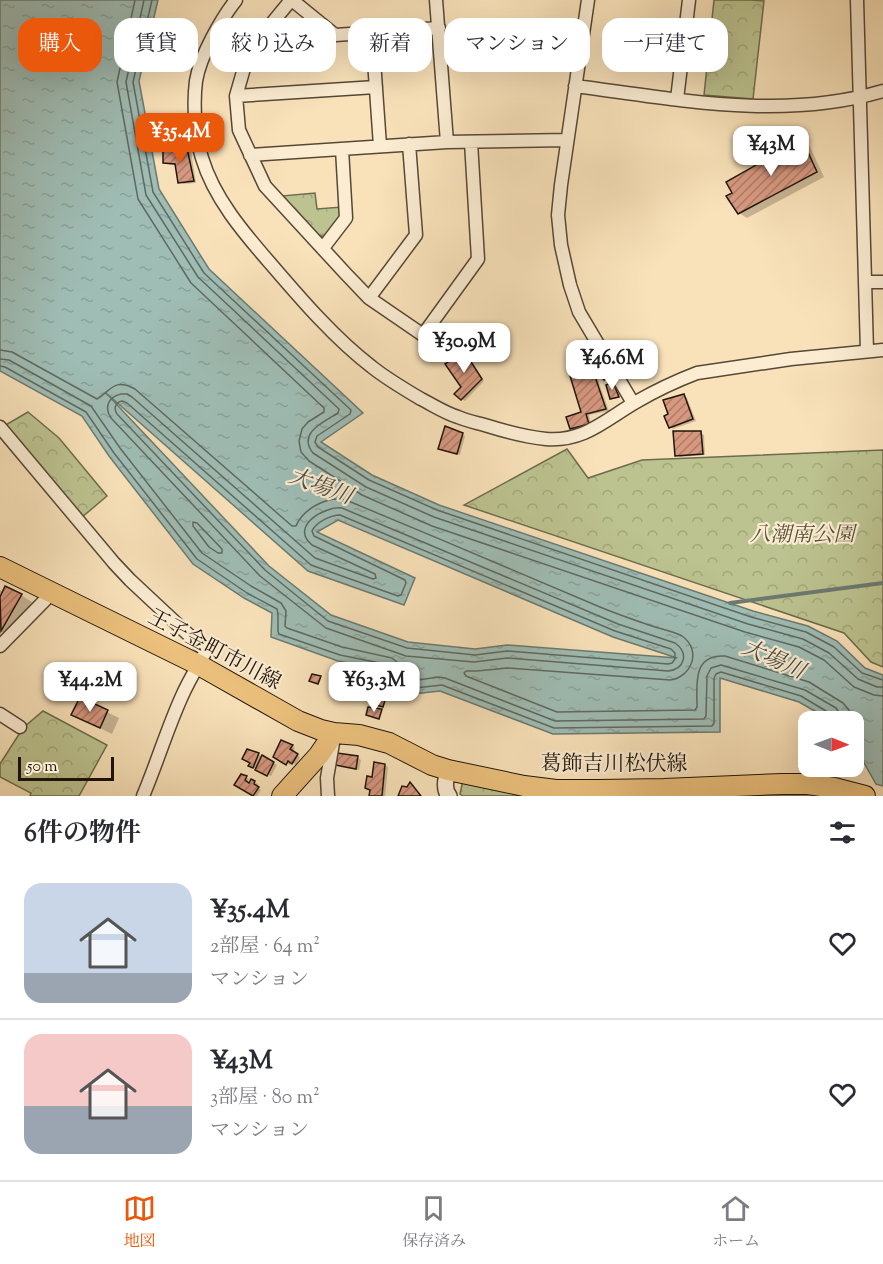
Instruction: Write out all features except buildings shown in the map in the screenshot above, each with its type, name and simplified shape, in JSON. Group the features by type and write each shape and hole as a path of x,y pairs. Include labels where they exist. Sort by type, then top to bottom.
{"main road":[{"name":"王子金町市川線","path":"0,567 199,665 298,721 334,733"},
{"name":"葛飾吉川松伏線","path":"334,733 359,735 389,743 432,765 448,770 524,786 556,790 808,784 860,795"},
{"path":"282,796 319,755 334,733"}],"street":[{"path":"236,0 214,34 196,81 195,116 202,157 212,184 231,216 300,298 343,342 377,371 400,387 435,406 457,417 528,437 563,440 585,434 633,403 697,374 791,358 883,350"},
{"path":"348,34 335,35 292,0 249,51 236,96 239,130 265,186 369,298 423,335 478,259 471,142"},
{"path":"436,0 447,142"},
{"path":"677,99 689,0"},
{"path":"857,0 867,351"},
{"path":"586,1 558,215 561,245 579,312 633,403"},
{"path":"432,28 439,28"},
{"path":"375,72 380,146"},
{"path":"575,86 737,106 828,103 883,91"},
{"path":"236,96 376,87"},
{"path":"250,156 447,142 567,140"},
{"path":"369,298 416,235 409,144"},
{"path":"322,248 346,218 342,149"},
{"path":"866,282 883,282"},
{"path":"0,427 114,563 206,651 190,677 142,796"},
{"path":"0,646 52,593"},
{"path":"0,714 20,727"},
{"path":"328,796 327,778 334,733"},
{"path":"448,770 445,787 449,796"}],"green space":[{"path":"714,0 764,1 753,99 704,95 706,72 728,72 728,18 712,18"},
{"path":"315,193 317,209 342,207 343,215 325,236 318,236 281,196"},
{"path":"28,412 59,438 107,496 81,518 4,426"},
{"name":"八潮南公園","path":"567,449 588,478 642,460 883,450 883,667 871,662 844,633 464,505"},
{"path":"43,711 107,745 79,796 30,796 31,793 0,777 0,764 23,728"},
{"path":"463,780 794,788 845,796 463,796 460,794"}],"water":[{"name":"大場川","path":"0,0 158,0 154,18 114,18 114,72 141,72 139,81 159,189 209,269 363,413 321,442 372,475 439,505 753,611 808,626 837,641 865,668 883,675 883,786 876,784 864,763 864,711 815,711 799,702 720,678 720,732 553,734 440,691 413,694 388,671 338,661 271,637 272,613 244,598 193,564 109,456 82,416 0,371","holes":["105,392 308,571 404,605 415,578 317,532 338,520 613,637 677,658 507,645 475,649 408,642 331,615 269,566"]}],"waterway":[{"path":"730,603 883,583"}]}
